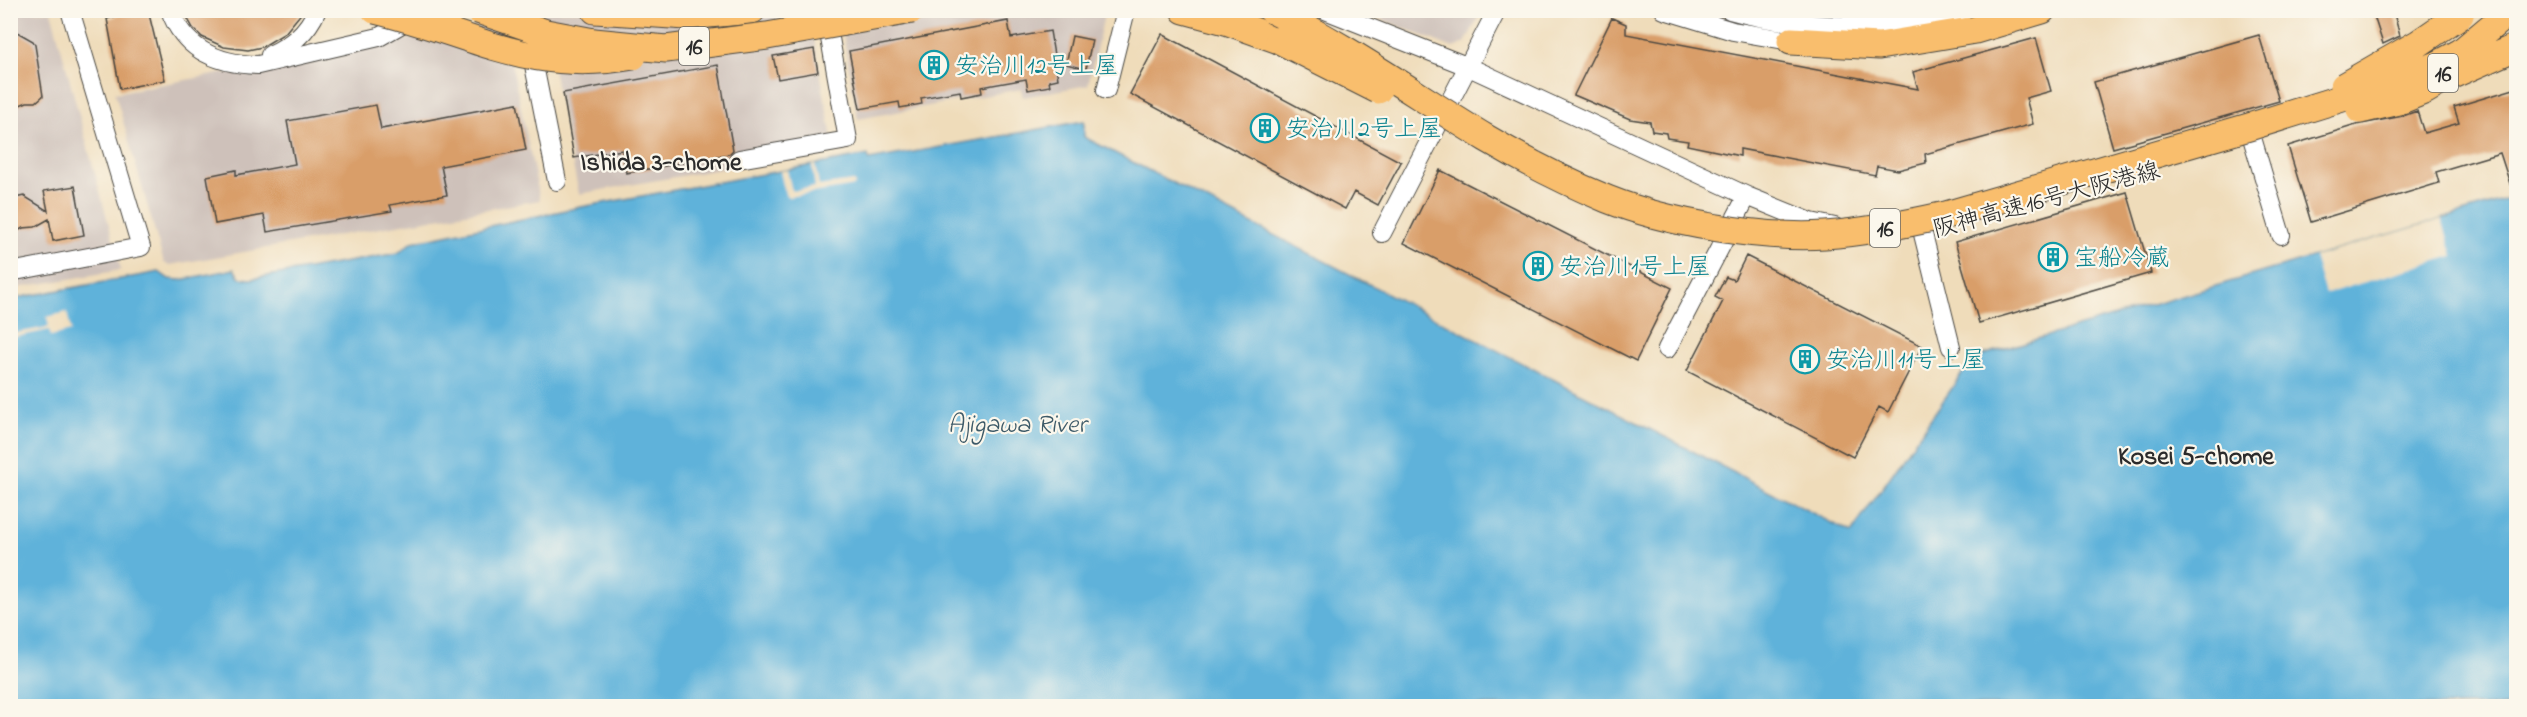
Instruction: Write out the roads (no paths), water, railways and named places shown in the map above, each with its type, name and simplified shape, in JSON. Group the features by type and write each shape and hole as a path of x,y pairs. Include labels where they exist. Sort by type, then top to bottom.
{"highway":[{"path":"375,10 427,24 504,51 542,59 600,61 666,48"},
{"name":"16","path":"478,10 546,33 594,42 666,48 767,36 912,10"},
{"name":"16","path":"595,10 670,16 752,10"},
{"name":"阪神高速16号大阪港線","path":"1184,10 1229,22 1279,40 1324,61 1367,83 1467,143 1539,181 1606,211 1664,227 1717,238 1767,244 1812,244 1887,239 1951,226 2267,139 2394,85 2445,53 2496,10"},
{"name":"阪神高速16号大阪港線","path":"1272,10 1326,38 1487,138 1547,171 1598,195 1670,218 1768,233 1824,235 1894,226 2011,197 2250,129 2364,92 2437,65 2480,38 2511,10"},
{"path":"1796,21 1879,46 1975,30 2042,10"},
{"path":"2107,183 2166,160 2279,126 2318,109 2322,96 2419,43 2466,10"},
{"name":"16","path":"2358,102 2371,103 2384,100 2442,74 2463,61 2517,19"},
{"path":"2250,129 2367,109 2399,101 2517,47"}],"street":[{"path":"10,272 141,247 70,10"},
{"path":"170,10 175,24 192,45 217,59 258,64 380,37 426,10"},
{"path":"174,10 187,32 207,49 219,55 250,59 270,55 286,47 301,36 317,10"},
{"path":"523,10 557,181"},
{"path":"739,159 848,140 825,10"},
{"path":"1106,90 1126,10"},
{"path":"1324,10 1469,67 1747,196 1811,222 1861,233 1922,230 2250,129 2454,44 2474,60 2498,62 2517,57"},
{"path":"1382,233 1497,10"},
{"path":"1664,10 1733,31 1796,21"},
{"path":"1730,10 1796,21 1847,26 1908,22 1964,10"},
{"path":"2250,129 2281,235"},
{"path":"1667,349 1747,196"},
{"path":"1922,230 1951,347"}],"water":[{"name":"Ajigawa River","path":"1084,121 1084,137 1851,533 1973,358 2516,197 2516,706 11,706 11,299 159,272 169,279 180,280 234,269 240,278 251,279 398,253 412,242 581,207 868,155 869,160"}],"place":[{"name":"安治川12号上屋","path":"934,65"},
{"name":"安治川2号上屋","path":"1265,128"},
{"name":"宝船冷蔵","path":"2053,257"},
{"name":"安治川1号上屋","path":"1538,266"},
{"name":"安治川11号上屋","path":"1805,359"}],"district":[{"name":"Ishida 3-chome","path":"661,161"},
{"name":"Kosei 5-chome","path":"2196,455"}]}
